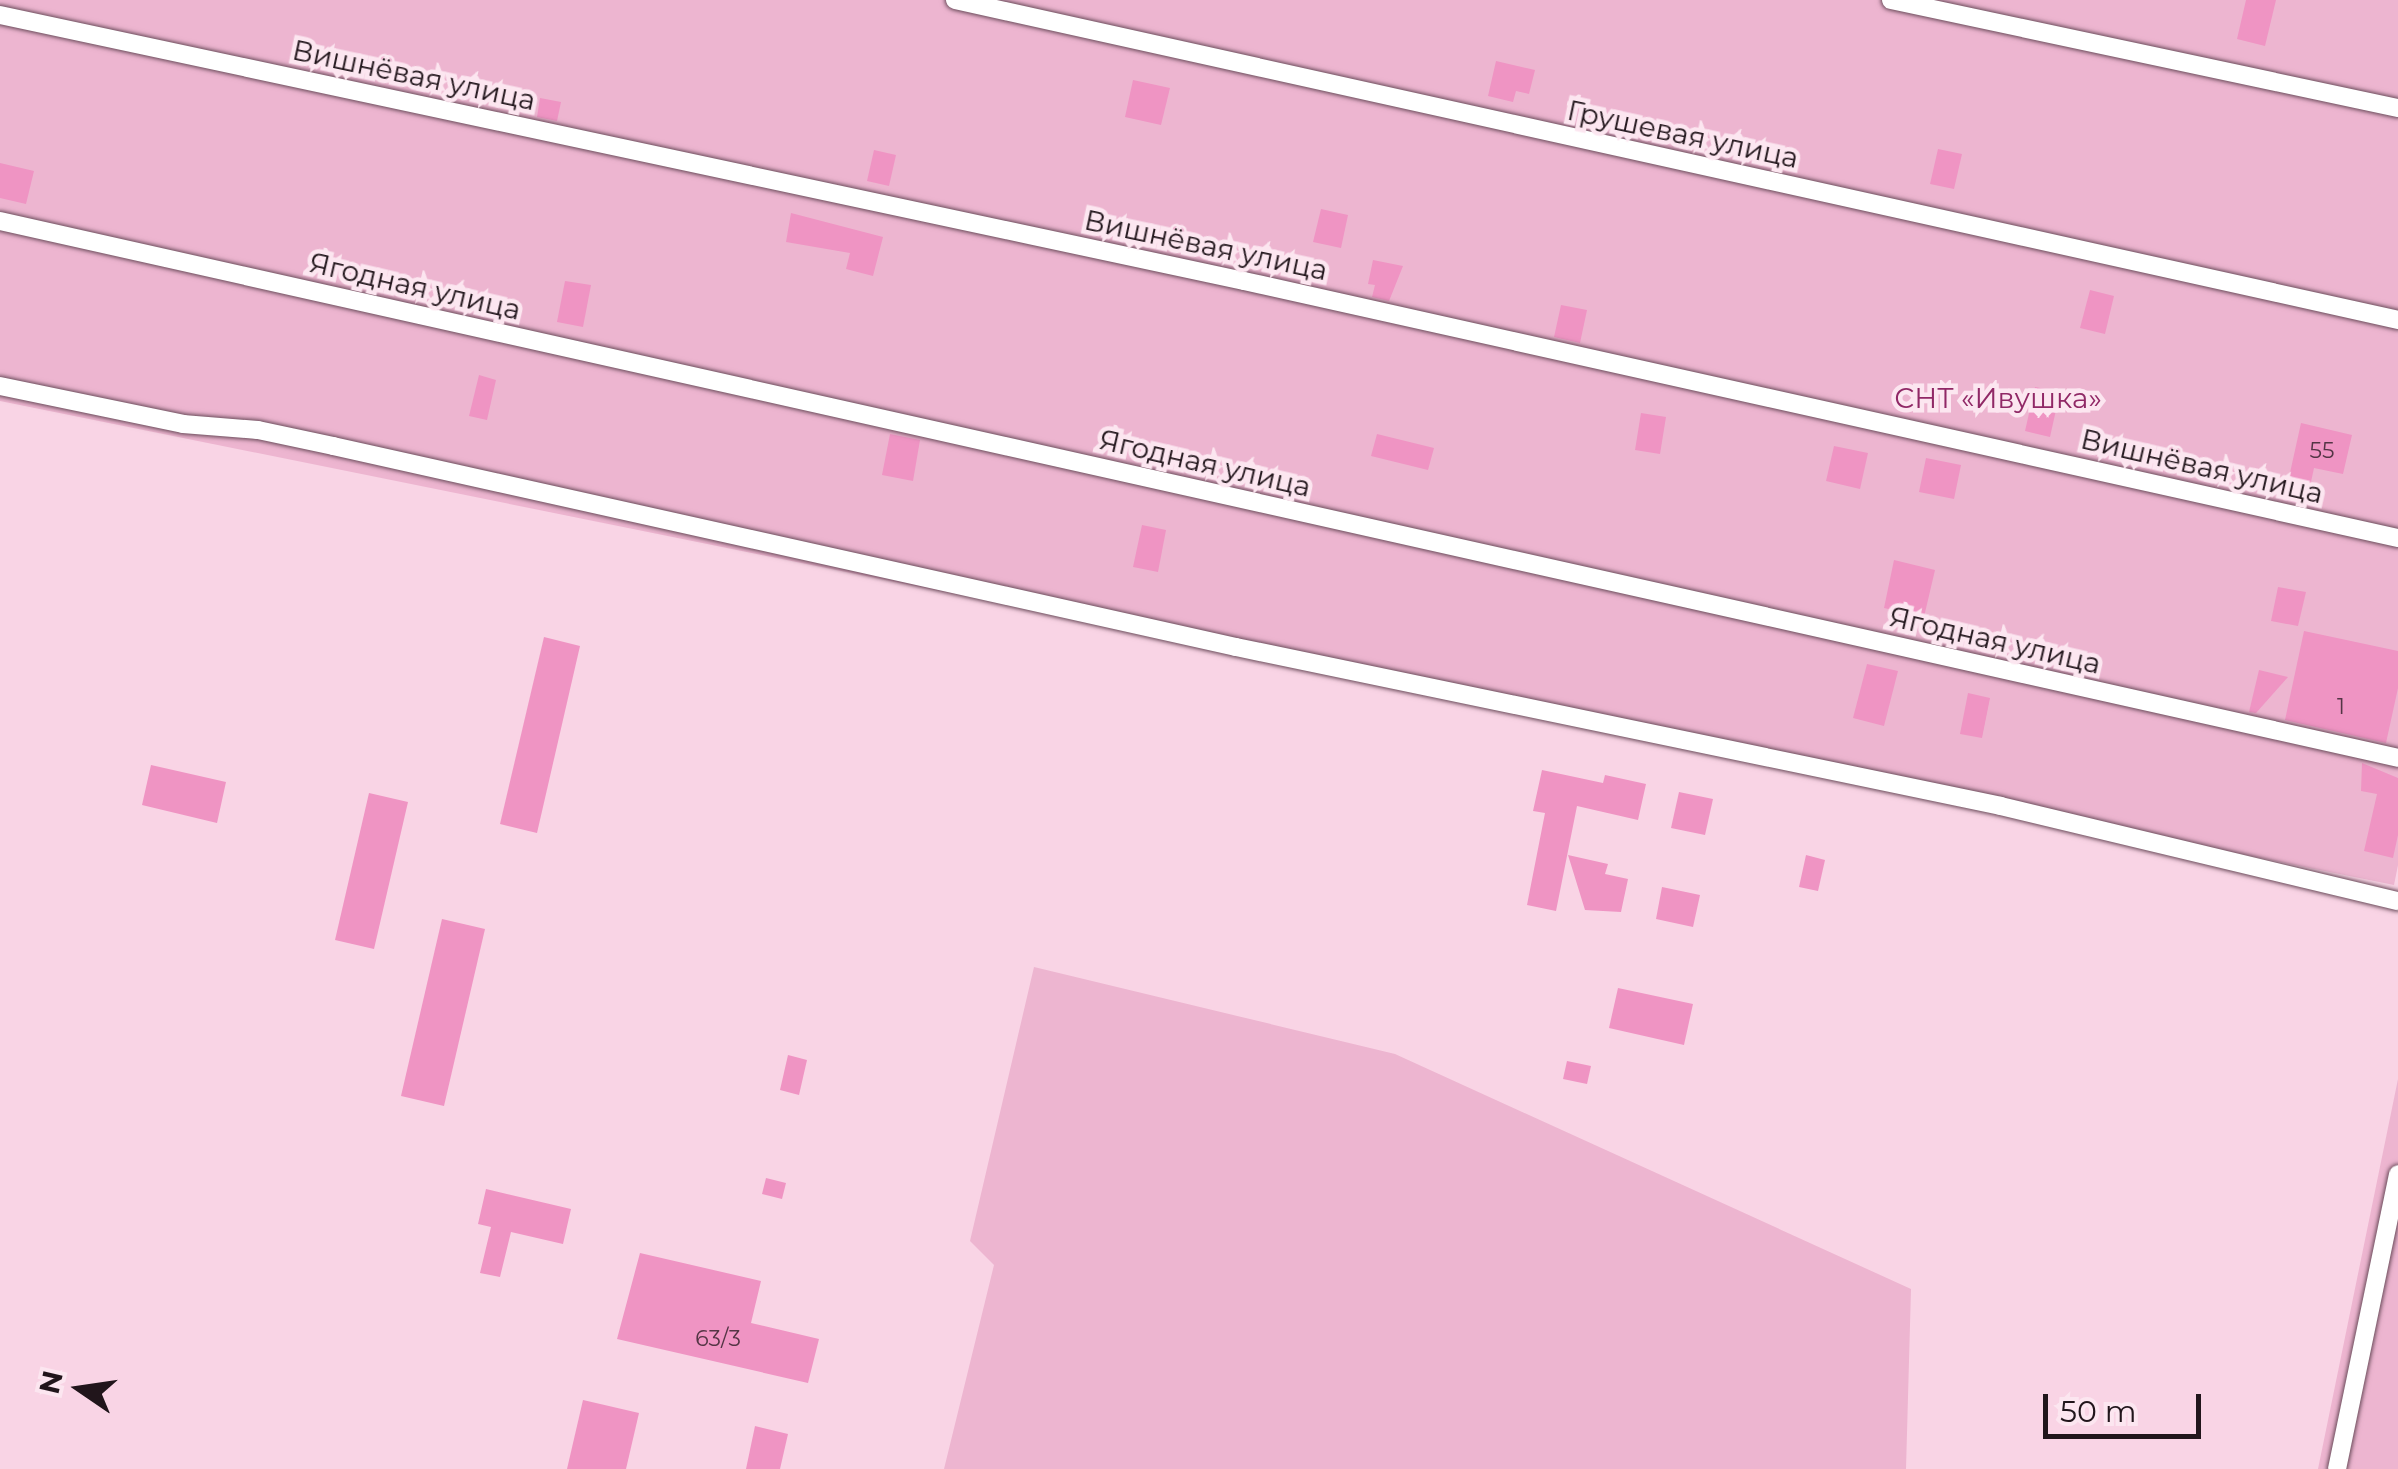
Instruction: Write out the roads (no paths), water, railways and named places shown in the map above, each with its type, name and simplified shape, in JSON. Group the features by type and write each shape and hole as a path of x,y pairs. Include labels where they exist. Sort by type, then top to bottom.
{"street":[{"name":"Грушевая улица","path":"955,0 2398,320"},
{"path":"1891,0 2398,108"},
{"name":"Вишнёвая улица","path":"0,15 1244,281 2398,538"},
{"name":"Ягодная улица","path":"0,221 2398,758"},
{"path":"0,386 183,424 258,430 333,446 1236,647 2001,806 2398,901"},
{"path":"2337,1469 2398,1174"}],"park label":[{"name":"СНТ «Ивушка»","path":"1998,398"}]}
